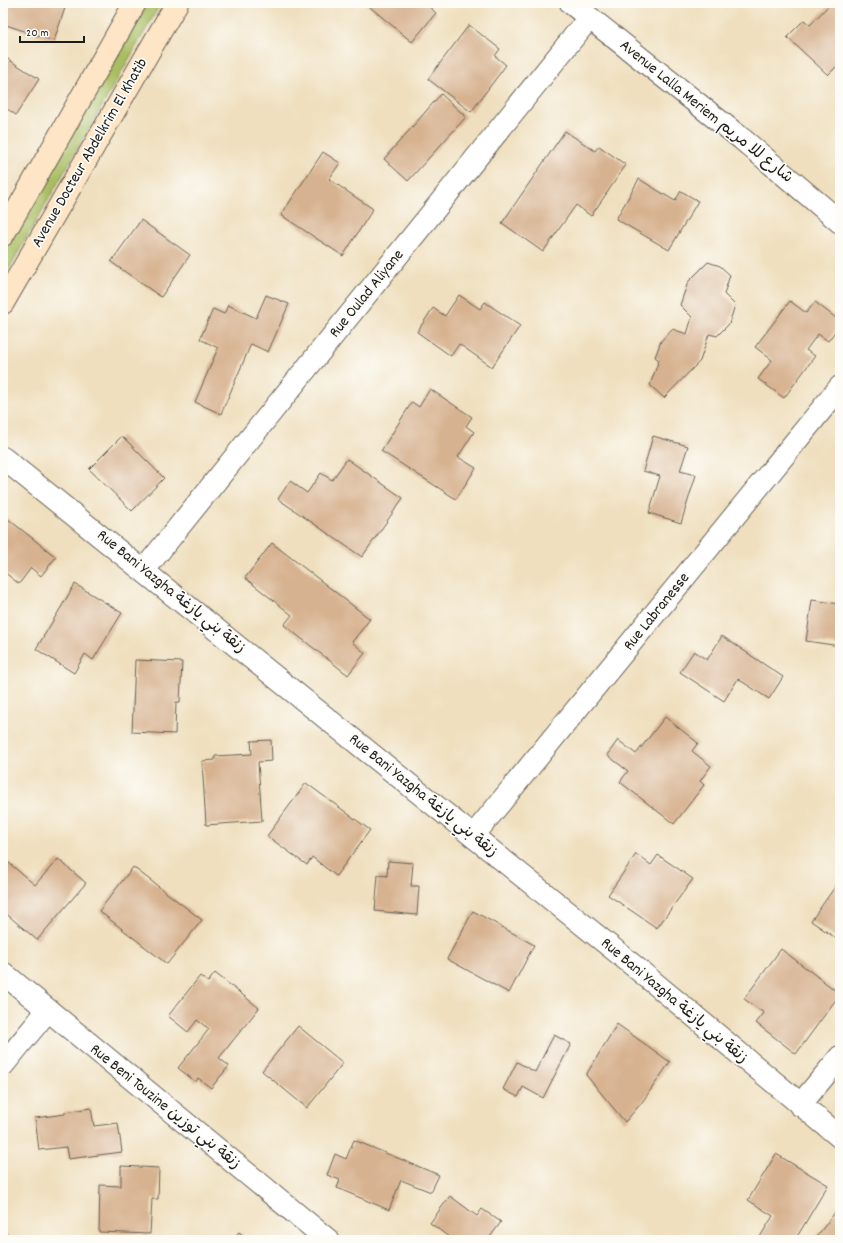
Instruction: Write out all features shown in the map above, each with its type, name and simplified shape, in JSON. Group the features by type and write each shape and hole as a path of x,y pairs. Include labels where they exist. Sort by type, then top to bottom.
{"main road":[{"path":"3,235 136,3"},
{"name":"Avenue Docteur Abdelkrim El Khatib","path":"3,303 177,3"}],"street":[{"name":"Avenue Lalla Meriem شارع للا مريم","path":"571,3 742,139 840,222"},
{"name":"Rue Oulad Aliyane","path":"144,570 589,18"},
{"name":"Rue Labranesse","path":"473,836 840,387"},
{"name":"Rue Bani Yazgha زنقة بني يازغة","path":"3,458 473,836 840,1137"},
{"name":"Rue Beni Touzine زنقة بني توزين","path":"3,973 328,1240"},
{"path":"3,1064 48,1010"},
{"path":"800,1105 840,1056"}],"green space":[{"path":"148,3 161,3 3,279 3,254"}],"building":[{"path":"3,3 60,3 66,5 54,41 3,24"},
{"path":"365,3 425,3 436,13 412,42"},
{"path":"831,3 835,3 840,8 840,63 828,75 787,37 804,20 810,25"},
{"path":"469,25 500,49 495,56 506,65 471,112 428,79"},
{"path":"3,56 39,79 16,115 3,106"},
{"path":"441,94 466,117 408,181 384,159"},
{"path":"565,131 595,151 599,146 626,165 591,216 576,205 543,252 502,223"},
{"path":"323,152 340,163 329,179 373,209 343,256 281,215"},
{"path":"639,179 675,201 681,191 698,201 669,250 616,219"},
{"path":"141,220 190,255 161,297 111,262"},
{"path":"708,262 720,266 730,275 724,294 735,305 729,324 717,336 709,334 700,361 664,398 650,385 659,360 655,357 661,341 672,329 687,334 692,317 680,305 688,282"},
{"path":"266,295 289,304 268,352 251,344 221,414 195,402 218,348 200,339 213,309 224,314 228,305 256,318"},
{"path":"459,295 480,309 485,302 520,326 492,367 459,344 451,356 417,332 433,308 445,316"},
{"path":"790,301 806,313 815,302 840,321 840,325 828,341 818,334 806,350 815,356 784,398 758,379 772,360 755,347"},
{"path":"430,389 472,417 466,426 474,432 458,457 476,468 456,499 381,451 412,402 419,407"},
{"path":"122,436 164,478 132,511 89,469"},
{"path":"653,436 688,446 680,471 696,475 681,523 649,513 660,476 643,471"},
{"path":"347,459 403,498 362,557 278,499 290,481 307,493 321,473 332,480"},
{"path":"3,515 56,557 41,576 31,568 19,584 3,571"},
{"path":"272,543 370,619 352,642 365,653 348,675 284,625 292,615 245,578"},
{"path":"75,584 122,613 93,660 85,654 74,673 36,649"},
{"path":"812,600 840,604 840,646 806,641"},
{"path":"722,636 783,677 769,699 738,679 724,701 680,672 694,651 707,660"},
{"path":"135,660 182,662 180,702 176,702 175,734 132,732"},
{"path":"665,717 698,743 692,751 711,766 700,781 704,785 674,824 620,782 628,771 607,755 618,740 636,754"},
{"path":"271,740 272,761 258,762 262,821 206,825 202,761 215,760 215,756 252,754 251,741"},
{"path":"306,783 370,830 336,876 312,857 307,865 267,836"},
{"path":"636,854 651,865 658,855 693,879 657,928 608,895"},
{"path":"3,858 35,885 58,859 86,883 37,940 3,911"},
{"path":"388,861 413,863 411,886 419,886 417,915 375,911 378,875 387,876"},
{"path":"133,867 202,920 167,964 99,911"},
{"path":"837,884 840,887 840,941 811,921"},
{"path":"473,911 534,945 509,993 447,959"},
{"path":"781,949 840,994 796,1054 756,1023 764,1013 744,999"},
{"path":"215,973 259,1008 219,1058 229,1066 211,1088 198,1078 196,1082 178,1068 209,1029 197,1020 188,1032 168,1016 200,976 208,982"},
{"path":"617,1024 670,1062 643,1101 625,1122 586,1075"},
{"path":"298,1026 343,1063 307,1108 262,1071"},
{"path":"554,1035 571,1044 543,1098 523,1087 518,1097 503,1089 517,1062 535,1072"},
{"path":"91,1108 94,1126 118,1123 122,1152 68,1159 66,1147 39,1150 35,1118 65,1114 65,1112"},
{"path":"354,1140 439,1175 431,1192 401,1180 389,1210 337,1188 340,1180 327,1175 335,1154 346,1159"},
{"path":"776,1154 828,1185 795,1240 758,1240 773,1216 748,1200"},
{"path":"121,1166 159,1168 158,1199 152,1199 150,1234 99,1232 100,1185 121,1186"},
{"path":"450,1196 477,1216 482,1209 501,1222 490,1237 494,1240 453,1240 430,1223"},
{"path":"840,1206 840,1240 814,1240"},
{"path":"239,1232 248,1240 232,1240"},
{"path":"3,1233 15,1240 3,1240"}]}
